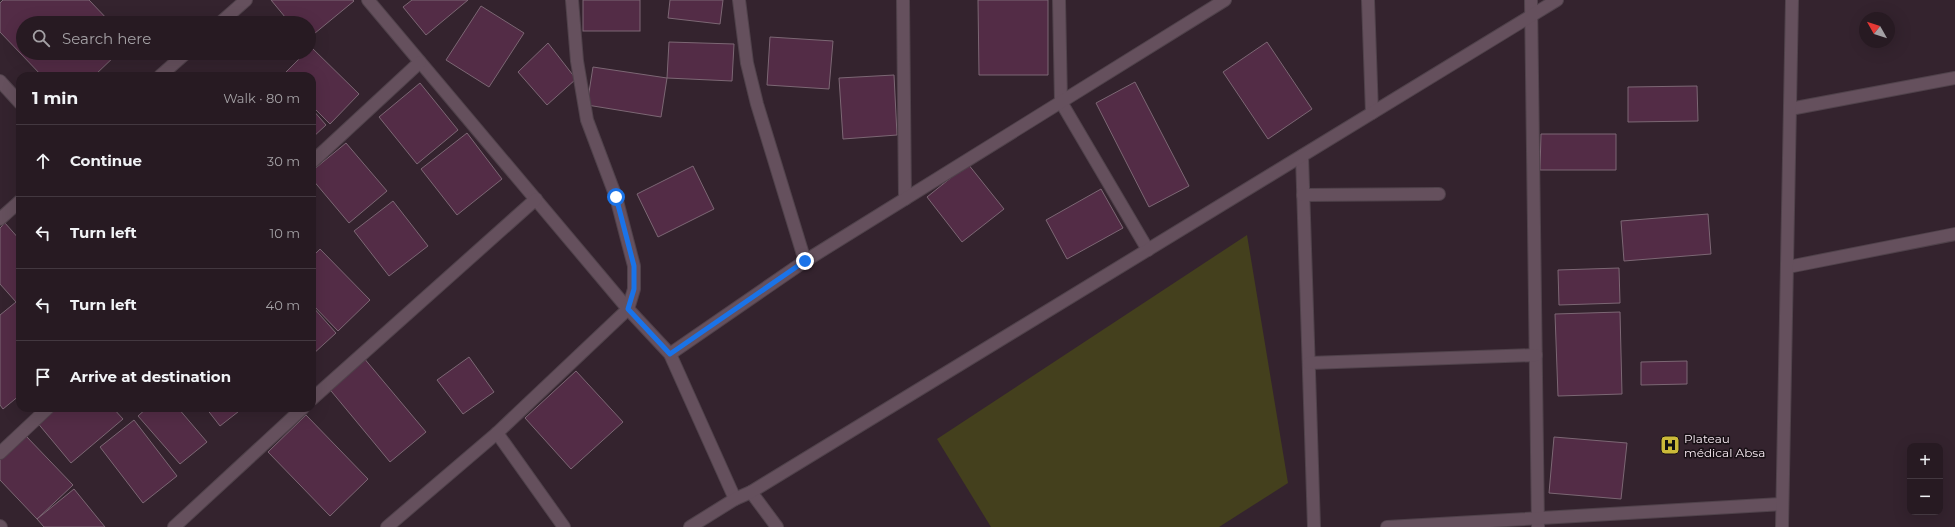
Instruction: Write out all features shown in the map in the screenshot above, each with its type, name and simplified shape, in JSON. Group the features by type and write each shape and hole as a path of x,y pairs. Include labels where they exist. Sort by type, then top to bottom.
{"street":[{"path":"228,16 246,0"},
{"path":"368,0 628,309 670,354 736,499"},
{"path":"388,527 497,433 628,309 634,289 634,266 616,197 587,120 577,61 572,0"},
{"path":"739,0 747,63 755,97 805,261"},
{"path":"903,0 905,199"},
{"path":"1059,0 1061,102 1148,250"},
{"path":"670,354 805,261 1225,0"},
{"path":"1368,0 1372,113"},
{"path":"1531,0 1538,523"},
{"path":"690,527 736,499 752,492 1557,0"},
{"path":"1782,527 1792,0"},
{"path":"165,72 178,60"},
{"path":"316,158 420,62"},
{"path":"1790,109 1955,78"},
{"path":"0,81 16,99"},
{"path":"1302,156 1314,527"},
{"path":"1303,195 1439,194"},
{"path":"316,395 536,199"},
{"path":"0,220 16,205"},
{"path":"1788,267 1955,237"},
{"path":"1309,363 1536,355"},
{"path":"0,453 44,412"},
{"path":"174,527 299,412"},
{"path":"497,433 564,527"},
{"path":"752,492 777,527"},
{"path":"1387,527 1538,523 1782,504"}],"shaded area":[{"path":"1247,235 1288,483 1219,527 991,527 937,439"}],"building":[{"path":"3,0 89,0 104,16 16,16 16,49 0,32 0,3"},
{"path":"271,0 354,1 316,32 316,16 284,16"},
{"path":"412,0 468,0 426,35 403,7"},
{"path":"583,0 640,0 640,31 583,31"},
{"path":"670,0 723,0 720,24 668,18"},
{"path":"978,0 1048,0 1048,75 979,75"},
{"path":"481,6 524,33 489,87 446,60"},
{"path":"770,37 833,41 829,89 767,85"},
{"path":"669,42 734,44 732,81 667,78"},
{"path":"1267,42 1312,109 1268,139 1223,72"},
{"path":"548,43 576,79 547,105 518,72"},
{"path":"316,52 359,94 330,124 316,110 316,72 286,72 298,60 316,60"},
{"path":"27,60 111,60 98,72 38,72"},
{"path":"593,67 667,78 661,117 587,105"},
{"path":"894,75 897,135 843,139 839,78"},
{"path":"1135,82 1189,186 1149,207 1096,103"},
{"path":"420,83 458,130 417,164 379,117"},
{"path":"1697,86 1698,121 1628,122 1628,87"},
{"path":"316,114 326,125 316,134"},
{"path":"467,133 502,179 457,215 421,169"},
{"path":"1541,134 1616,134 1616,170 1540,170"},
{"path":"346,143 387,191 349,223 316,184 316,168"},
{"path":"968,164 1004,209 962,242 927,197"},
{"path":"693,166 714,209 658,237 637,194"},
{"path":"1101,189 1123,228 1067,259 1046,220"},
{"path":"393,201 428,246 389,276 354,231"},
{"path":"1708,214 1711,254 1624,261 1621,221"},
{"path":"5,223 16,235 16,302 0,284 0,228"},
{"path":"320,249 370,300 338,331 316,308 316,253"},
{"path":"1619,268 1620,303 1559,305 1558,270"},
{"path":"16,302 16,398 3,409 0,405 0,315"},
{"path":"316,310 336,333 316,351"},
{"path":"1620,312 1622,394 1558,396 1555,314"},
{"path":"363,357 426,432 390,462 327,386"},
{"path":"469,357 494,392 463,414 437,380"},
{"path":"1687,361 1687,384 1641,385 1641,362"},
{"path":"576,371 623,422 571,469 525,418"},
{"path":"47,412 117,412 123,419 71,463 36,421"},
{"path":"142,412 181,412 207,442 180,464 138,416"},
{"path":"209,412 238,412 220,426"},
{"path":"306,415 368,479 330,516 268,452"},
{"path":"134,420 177,476 143,503 100,447"},
{"path":"25,435 73,485 37,519 0,480 0,459"},
{"path":"1554,437 1627,443 1621,499 1549,493"},
{"path":"74,489 105,527 44,527 37,519"}],"place":[{"name":"Plateau médical Absa","path":"1670,445"}],"route":[{"path":"616,197 634,266 634,289 628,309 670,354 805,261"}]}
